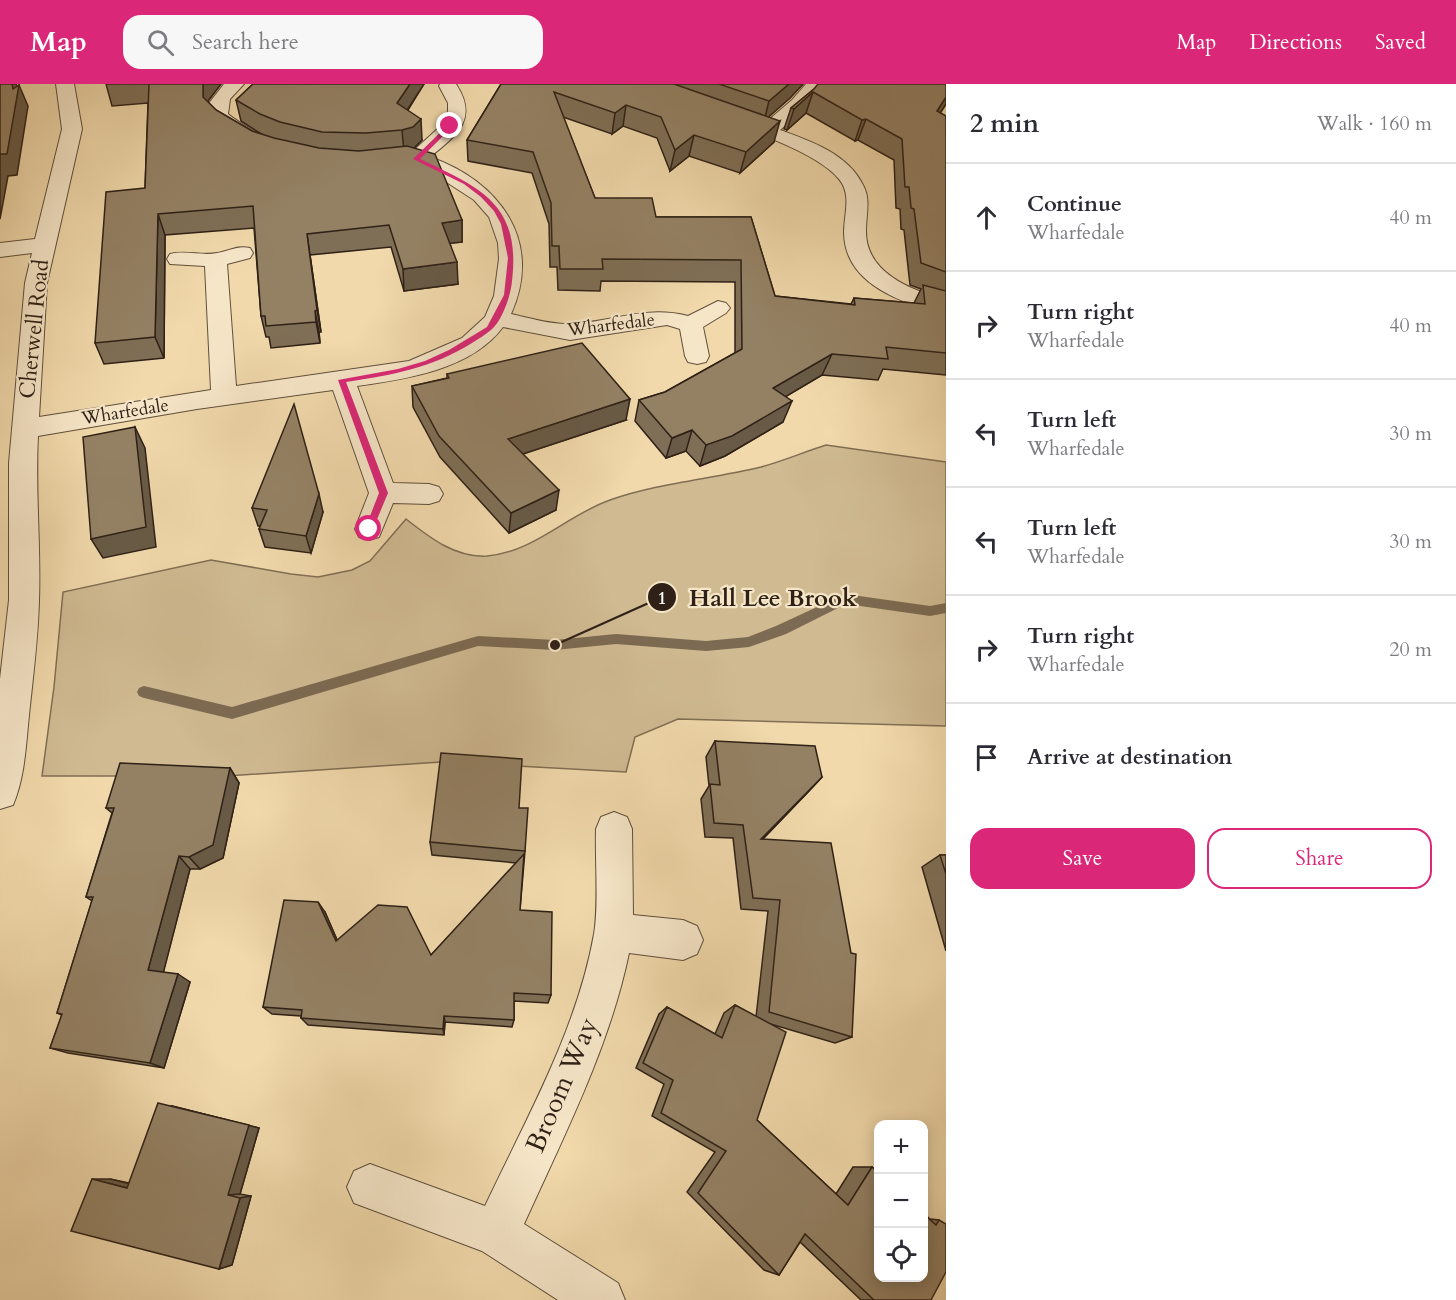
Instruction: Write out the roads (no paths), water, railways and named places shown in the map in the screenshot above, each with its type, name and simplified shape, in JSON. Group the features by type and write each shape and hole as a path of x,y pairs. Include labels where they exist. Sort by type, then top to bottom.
{"street":[{"name":"Cherwell Road","path":"0,793 10,736 12,602 36,283 43,245 72,129 65,84"},
{"path":"235,84 223,94 219,116 235,130 275,148"},
{"path":"660,84 668,94 681,101 816,152 849,179 856,189 858,199 855,235 857,251 865,266 899,291 946,307"},
{"path":"767,132 799,104 815,84"},
{"path":"416,159 450,126 466,103 448,86"},
{"name":"Wharfedale","path":"25,429 224,396 399,372 427,363 490,328 507,295 511,258 505,224 496,210 483,195 443,171 416,159 375,163"},
{"path":"0,250 43,245"},
{"path":"178,259 216,260 242,253"},
{"path":"216,260 224,396"},
{"path":"698,356 691,324 718,308"},
{"name":"Wharfedale","path":"497,318 570,332 667,318 691,324"},
{"path":"342,380 383,493 369,529"},
{"path":"383,493 429,494"},
{"name":"Broom Way","path":"496,1233 565,1083 602,988 614,932 614,829"},
{"path":"614,932 683,940"},
{"path":"370,1187 496,1233 601,1300"}],"waterway":[{"path":"144,692 232,713 478,641 555,645 616,639 706,646 749,642 781,630 845,599 930,611 946,608"}],"place":[{"name":"Hall Lee Brook","path":"555,645"}]}
